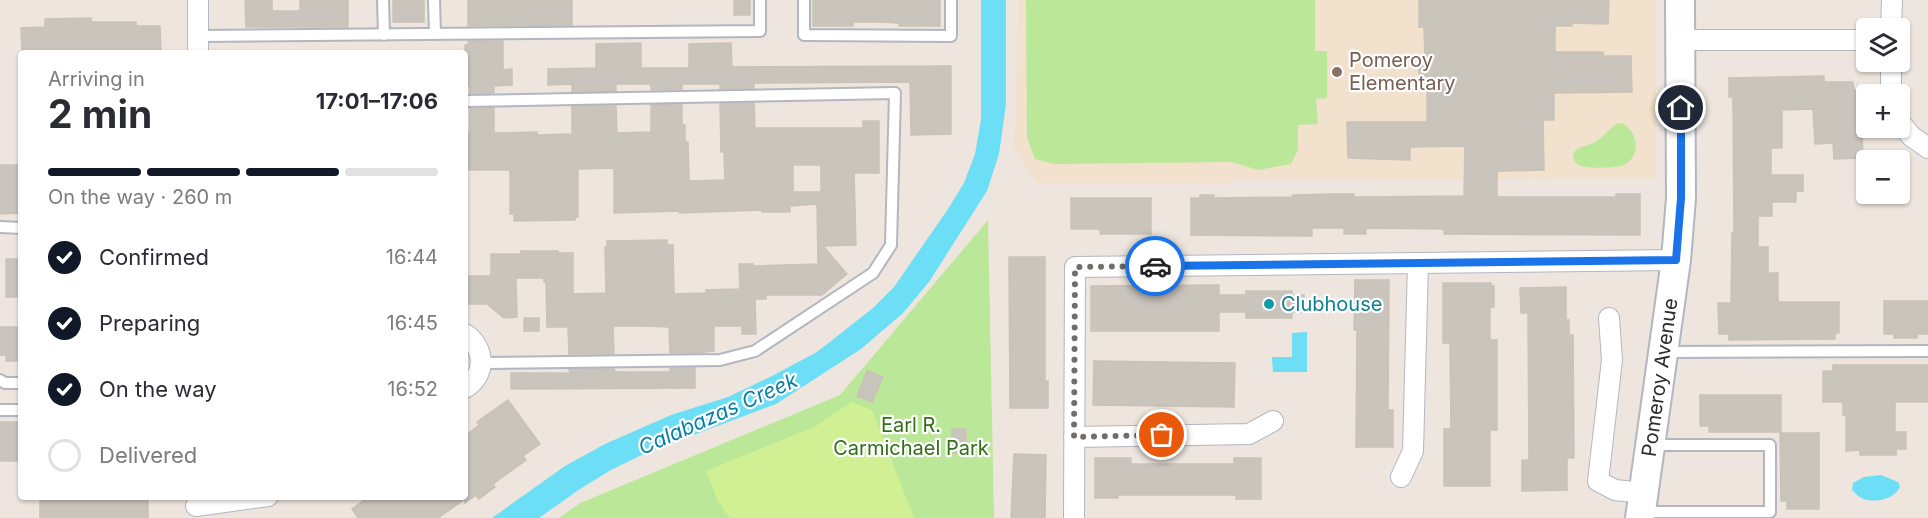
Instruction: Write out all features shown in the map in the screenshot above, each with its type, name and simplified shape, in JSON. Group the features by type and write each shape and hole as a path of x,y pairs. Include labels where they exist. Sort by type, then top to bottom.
{"street":[{"path":"198,0 198,44"},
{"name":"Pomeroy Avenue","path":"1642,508 1676,260 1681,198 1680,0"},
{"path":"1891,18 1892,0"},
{"path":"1680,40 1856,40"},
{"path":"1910,135 1928,148"},
{"path":"1074,518 1075,267 1676,260"},
{"path":"1401,477 1413,451 1418,263"},
{"path":"1609,318 1612,360 1598,481 1642,508"},
{"path":"468,337 477,346 481,363 475,380 468,386"},
{"path":"1074,437 1250,434 1273,421"},
{"path":"194,507 241,500"}],"lane":[{"path":"383,0 384,34"},
{"path":"434,0 435,34"},
{"path":"198,44 384,34 760,31 760,0"},
{"path":"804,0 804,35 951,36 951,0"},
{"path":"468,100 895,93 891,245 873,273 755,351 720,360 481,363"},
{"path":"0,227 18,228"},
{"path":"1663,352 1928,351"},
{"path":"0,380 5,383 18,383"},
{"path":"0,410 18,410"},
{"path":"1642,508 1770,512 1770,444 1651,444"}],"shaded area":[{"name":"Pomeroy Elementary","path":"1018,0 1656,0 1656,178 1232,179 1232,183 1037,183 1013,147 1016,113"}],"green space":[{"path":"1026,0 1315,0 1315,51 1327,51 1327,98 1316,99 1318,124 1298,125 1298,150 1291,164 1258,170 1232,162 1054,164 1035,159 1027,138"},
{"path":"1622,123 1632,132 1636,144 1634,156 1630,161 1624,165 1603,168 1585,167 1576,163 1573,155 1577,149 1592,144 1616,124"},
{"name":"Earl R. Carmichael Park","path":"988,220 994,518 559,518 580,503 840,395"},
{"path":"851,402 872,410 914,518 730,518 718,501 706,471 816,426"}],"water":[{"name":"Calabazas Creek","path":"981,0 1006,0 1006,104 999,154 987,191 929,282 903,313 861,349 776,404 648,452 611,470 539,518 492,518 565,466 605,444 671,415 728,397 817,352 873,308 894,287 964,183 975,154 981,120"},
{"path":"1307,332 1307,372 1273,372 1272,357 1292,357 1292,333"},
{"path":"1881,475 1898,482 1900,487 1889,497 1869,500 1861,498 1852,490 1853,483 1864,477"}],"building":[{"path":"245,0 272,0 272,11 300,11 300,0 348,0 348,27 246,27"},
{"path":"393,0 424,0 424,22 393,22"},
{"path":"468,0 572,0 572,25 468,26"},
{"path":"734,0 750,0 750,15 734,15"},
{"path":"813,0 940,0 940,26 899,26 899,23 853,22 853,26 813,26"},
{"path":"1419,0 1609,0 1608,24 1572,23 1572,26 1555,26 1555,52 1603,52 1603,56 1631,56 1632,92 1554,93 1554,120 1543,120 1544,170 1497,171 1497,197 1616,197 1616,194 1640,194 1640,235 1444,234 1444,229 1366,228 1366,234 1344,234 1344,228 1312,228 1312,236 1191,235 1191,198 1200,198 1200,195 1214,195 1214,198 1331,194 1354,194 1354,197 1464,196 1465,146 1410,147 1410,160 1348,158 1347,122 1427,122 1427,91 1424,91 1424,87 1419,87 1419,56 1425,56 1424,27 1419,27"},
{"path":"91,18 91,22 136,22 136,26 160,26 161,50 22,50 21,28 45,27 45,19"},
{"path":"468,41 503,41 503,70 512,69 512,85 494,86 494,93 470,93 468,50 465,50 465,45 468,45"},
{"path":"641,43 641,68 689,68 689,44 731,43 732,67 951,66 951,134 911,135 910,82 754,83 754,88 720,89 720,84 682,84 682,89 651,90 651,84 616,84 616,91 572,92 572,84 548,85 548,69 596,68 596,44"},
{"path":"1824,76 1824,82 1853,82 1854,90 1856,90 1856,138 1862,138 1863,150 1856,150 1856,158 1834,159 1833,143 1815,144 1813,109 1782,110 1782,148 1771,148 1771,175 1803,175 1803,191 1796,191 1796,202 1772,202 1772,216 1758,216 1758,247 1768,247 1768,273 1778,273 1778,302 1839,302 1839,333 1835,333 1835,339 1729,340 1729,334 1719,334 1718,303 1731,303 1732,233 1734,233 1733,97 1729,97 1729,78"},
{"path":"754,103 755,128 863,128 863,121 879,121 879,173 854,173 856,245 823,246 847,274 822,295 766,295 766,299 755,299 756,334 742,334 742,326 714,326 714,351 695,353 670,353 669,327 613,326 614,354 569,354 568,327 547,327 544,278 516,278 517,317 504,318 487,304 468,304 468,276 491,276 491,254 521,254 521,251 573,253 573,294 606,293 605,247 607,247 607,241 667,240 667,245 673,245 674,294 740,289 739,264 753,264 753,266 818,264 817,204 790,206 790,212 762,212 762,210 614,213 614,168 578,169 578,217 575,217 575,220 514,221 514,214 510,214 510,170 468,170 470,108 494,108 494,133 537,132 537,135 572,134 572,106 616,106 617,133 651,132 651,105 682,104 682,125 685,125 685,142 688,142 689,181 725,180 724,152 721,152 720,104","holes":["793,165 821,165 821,192 793,192"]},
{"path":"0,165 18,165 18,213 0,214"},
{"path":"1071,198 1151,198 1151,234 1100,234 1100,229 1071,229"},
{"path":"1009,257 1045,257 1045,382 1048,381 1048,408 1010,408"},
{"path":"6,259 18,259 18,297 6,297"},
{"path":"1355,280 1389,280 1388,410 1393,410 1393,447 1356,447"},
{"path":"1443,283 1491,283 1491,286 1494,286 1494,307 1490,307 1490,340 1497,340 1497,430 1490,430 1490,486 1444,486 1444,429 1451,429 1450,343 1443,343"},
{"path":"1219,285 1219,295 1246,295 1246,291 1292,291 1292,295 1304,295 1304,312 1292,312 1292,318 1246,318 1246,312 1219,312 1219,331 1091,331 1091,286"},
{"path":"1566,287 1566,320 1569,320 1569,335 1573,335 1574,458 1567,458 1567,490 1522,491 1522,460 1529,460 1528,313 1521,313 1520,288"},
{"path":"1884,301 1928,301 1928,334 1917,334 1917,338 1894,338 1894,334 1884,334"},
{"path":"524,318 539,318 539,331 524,331"},
{"path":"0,327 18,327 18,361 6,361 6,355 0,355"},
{"path":"1094,361 1235,363 1234,407 1093,405"},
{"path":"1833,365 1928,365 1928,402 1895,402 1895,432 1906,432 1906,449 1896,449 1896,455 1860,455 1860,450 1846,451 1846,415 1843,415 1843,402 1823,402 1823,371 1833,371"},
{"path":"670,368 695,368 695,388 511,389 511,373 570,373 569,369 670,372"},
{"path":"867,371 883,377 872,402 857,396"},
{"path":"1700,395 1781,395 1781,432 1709,432 1709,426 1700,426"},
{"path":"508,400 540,444 523,456 526,460 493,484 495,487 479,499 476,495 465,503 465,500 468,500 468,434 479,425 477,422"},
{"path":"0,422 18,422 18,461 0,461"},
{"path":"952,429 966,429 966,453 952,453"},
{"path":"1780,433 1819,433 1819,509 1787,509 1787,501 1781,501"},
{"path":"1014,454 1046,455 1045,518 1011,518"},
{"path":"1095,458 1131,458 1131,464 1234,464 1234,458 1261,458 1261,499 1236,499 1236,495 1118,495 1118,498 1095,498"},
{"path":"40,500 148,500 148,518 40,518"},
{"path":"364,500 464,500 438,518 358,518 352,509"}],"way so far":[{"path":"1155,266 1075,267 1074,437 1162,435"}],"place":[{"name":"Pomeroy Elementary","path":"1337,72"},
{"name":"Clubhouse","path":"1269,304"}],"route":[{"path":"1155,266 1676,260 1681,198 1681,108"}]}
